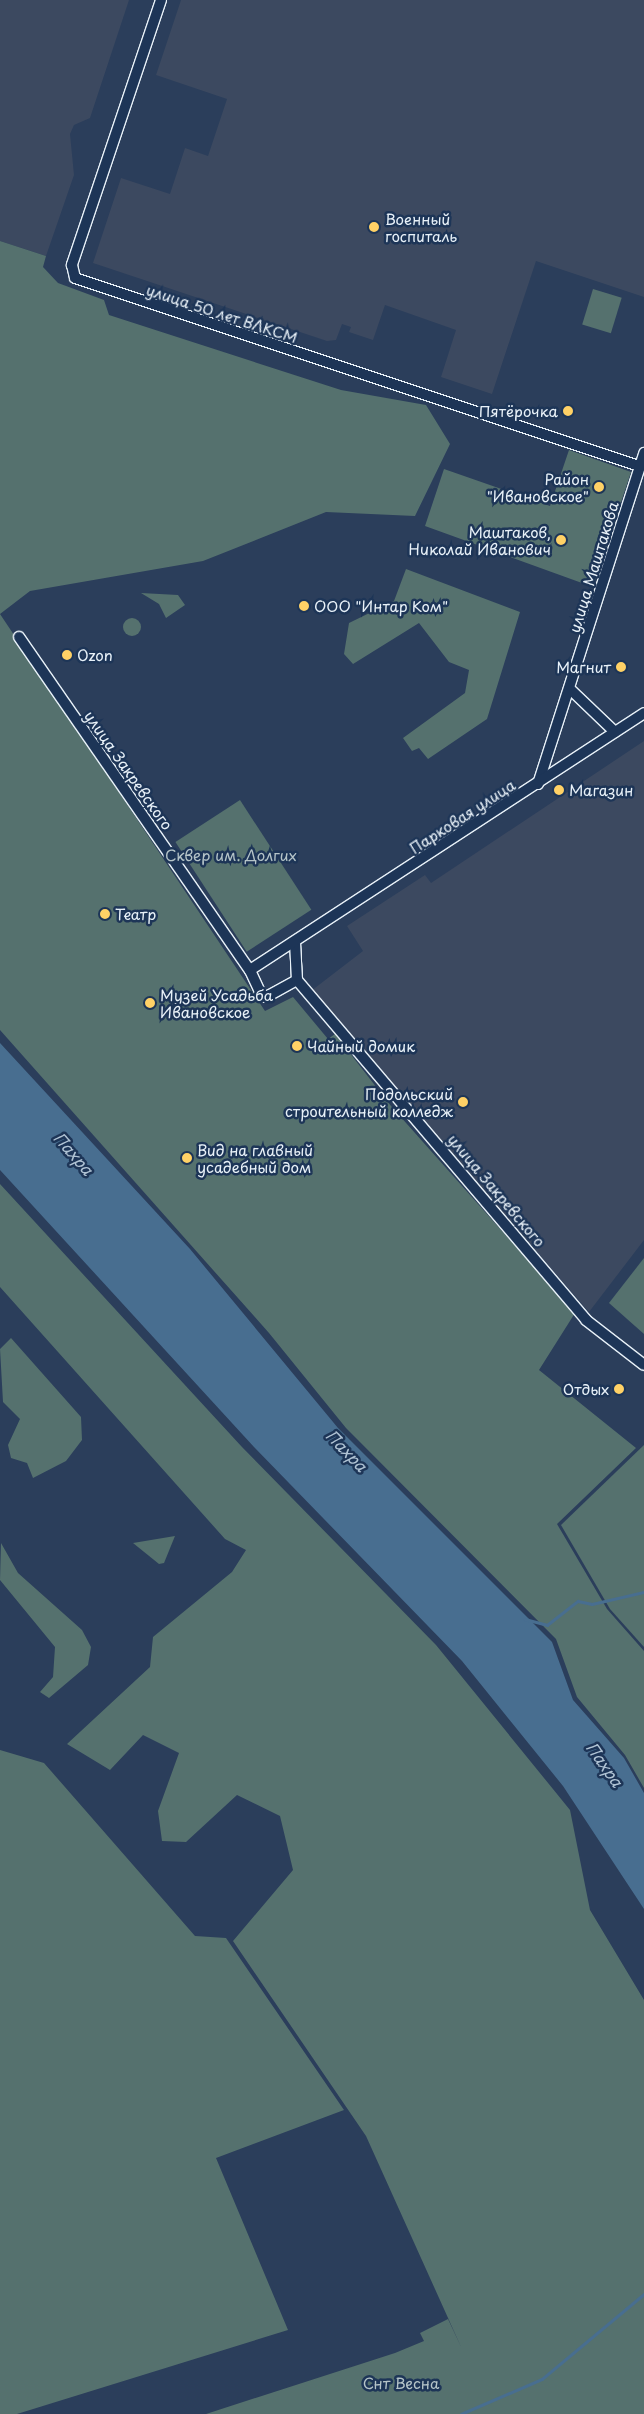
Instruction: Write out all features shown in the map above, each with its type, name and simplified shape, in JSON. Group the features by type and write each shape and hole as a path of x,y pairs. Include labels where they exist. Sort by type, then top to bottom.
{"street":[{"name":"улица 50 лет ВЛКСМ","path":"161,0 72,265 75,278 639,466"},
{"name":"улица Маштакова","path":"538,784 570,689 644,453"},
{"name":"улица Закревского","path":"19,637 250,970"},
{"path":"570,689 615,732"},
{"name":"Парковая улица","path":"250,970 538,784 644,713"},
{"path":"250,970 249,976 266,997 297,980 295,942"},
{"name":"улица Закревского","path":"297,980 586,1320 644,1365"}],"shaded area":[{"path":"0,0 129,0 90,118 74,125 70,134 74,175 46,256 0,241"},
{"name":"Военный госпиталь","path":"181,0 644,0 644,297 536,261 492,394 441,377 456,330 385,305 373,340 349,332 351,327 342,324 336,340 327,341 93,263 121,178 170,194 185,148 208,156 227,99 156,75"},
{"path":"644,741 644,1240 589,1312 311,991 363,951 347,926 425,875 431,883"}],"green space":[{"path":"0,241 46,256 43,267 58,283 104,300 109,315 341,390 426,405 450,444 415,516 326,512 203,561 30,591 0,614"},
{"path":"593,289 622,298 611,333 582,324"},
{"path":"569,450 631,472 593,587 425,526 444,469 550,506"},
{"path":"406,569 520,612 487,719 428,759 419,748 412,751 403,738 465,693 469,670 449,662 419,623 353,664 344,654 349,623 394,601"},
{"path":"141,593 178,595 185,605 166,618 159,604"},
{"path":"0,614 265,1011 293,997 328,1039 335,1034 391,1106 575,1313 539,1370 636,1448 557,1524 607,1609 644,1651 644,1788 625,1755 577,1697 556,1639 346,1428 269,1333 0,1030"},
{"path":"132,618 138,621 141,627 138,633 132,636 126,633 123,627 126,621"},
{"name":"Сквер им. Долгих","path":"240,800 311,910 247,952 175,842"},
{"name":"Снт Весна","path":"0,1184 242,1447 436,1645 570,1810 590,1910 644,2000 644,2414 206,2414 395,2353 424,2341 420,2333 448,2319 462,2349 366,2136 233,1941 293,1870 280,1816 237,1795 186,1842 162,1841 158,1811 179,1753 143,1735 110,1770 67,1744 150,1667 153,1637 232,1572 246,1550 225,1539 0,1287"},
{"path":"644,1258 644,1334 609,1303"},
{"path":"11,1338 81,1417 82,1440 66,1461 33,1478 27,1463 11,1458 8,1445 20,1419 3,1402 0,1349"},
{"path":"644,1445 644,1647 610,1609 561,1525"},
{"path":"175,1536 164,1563 159,1564 133,1543"},
{"path":"1,1543 18,1573 82,1630 91,1647 88,1665 49,1698 40,1692 53,1677 55,1647 0,1580"},
{"path":"0,1750 44,1763 195,1936 226,1938 344,2110 216,2158 288,2330 17,2414 0,2414"}],"water":[{"name":"Пахра","path":"0,1043 190,1249 338,1428 552,1642 573,1700 624,1758 644,1793 644,1909 563,1786 462,1661 254,1447 0,1170"}],"waterway":[{"path":"525,1619 547,1625 578,1601 592,1604 644,1592"},
{"path":"461,2414 542,2379 644,2294"}],"place":[{"name":"Военный госпиталь","path":"374,227"},
{"name":"Пятёрочка","path":"568,411"},
{"name":"Район \"Ивановское\"","path":"599,487"},
{"name":"Маштаков, Николай Иванович","path":"561,540"},
{"name":"ООО \"Интар Ком\"","path":"304,606"},
{"name":"Ozon","path":"67,655"},
{"name":"Магнит","path":"621,667"},
{"name":"Магазин","path":"559,790"},
{"name":"Театр","path":"105,914"},
{"name":"Музей Усадьба Ивановское","path":"150,1003"},
{"name":"Чайный домик","path":"297,1046"},
{"name":"Подольский строительный колледж","path":"463,1102"},
{"name":"Вид на главный усадебный дом","path":"187,1158"},
{"name":"Отдых","path":"619,1389"}]}
